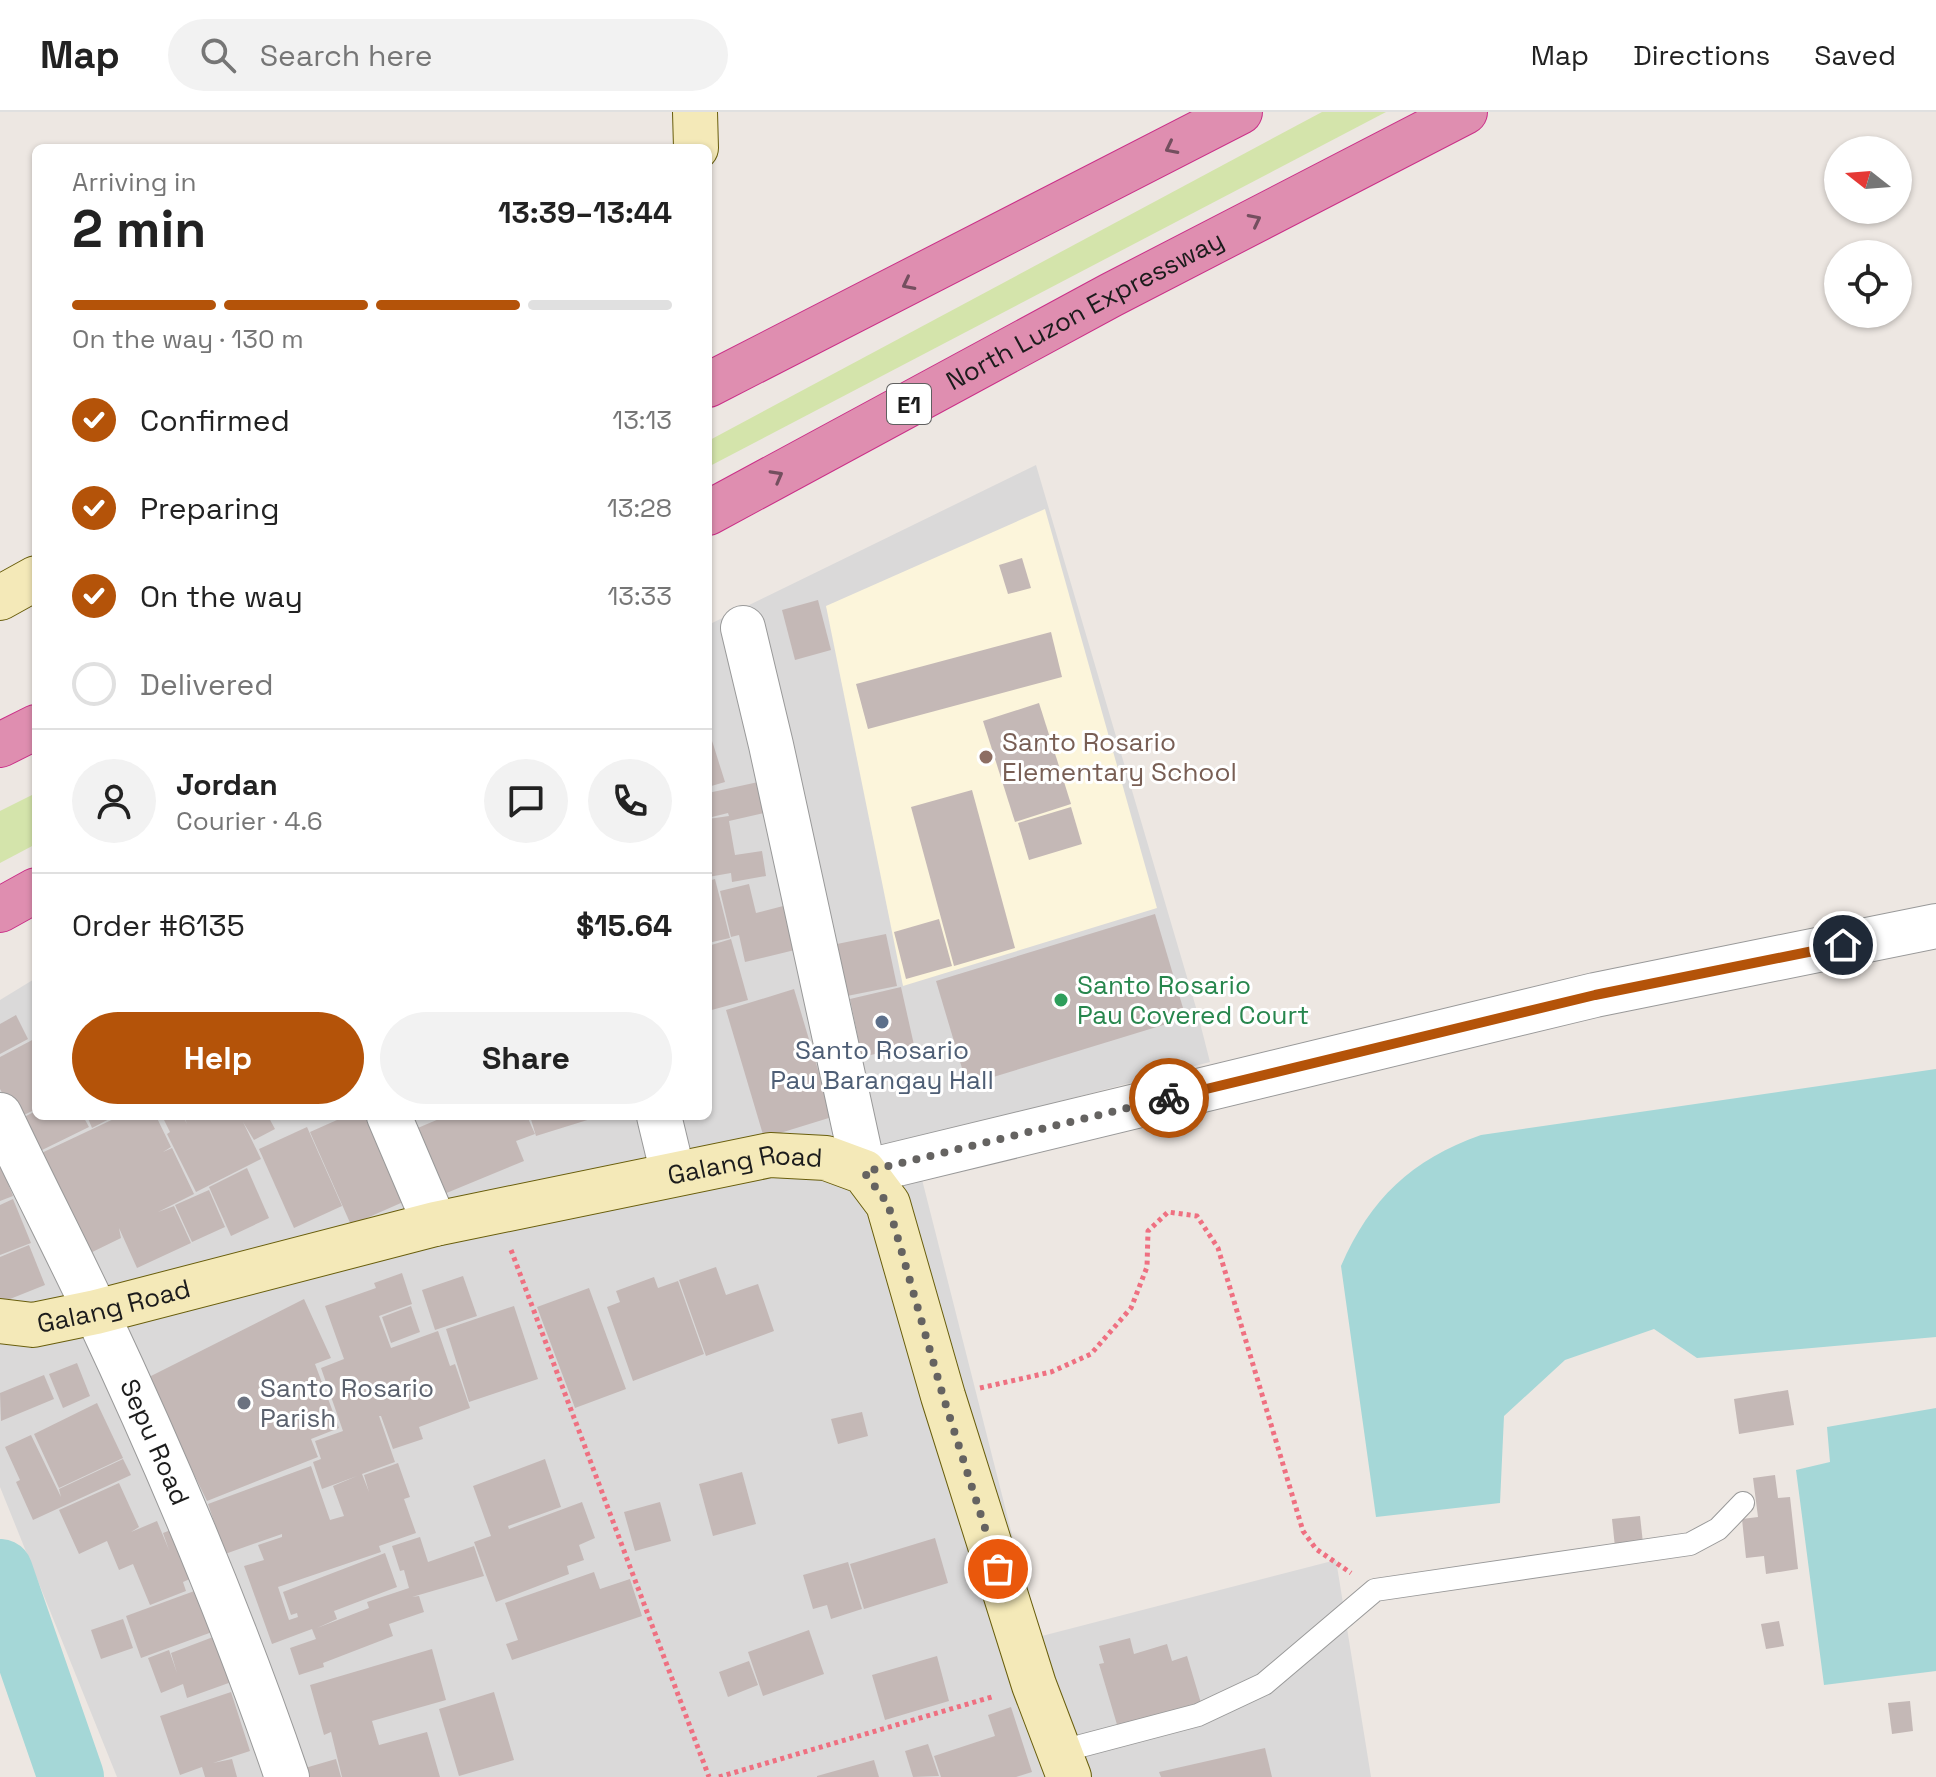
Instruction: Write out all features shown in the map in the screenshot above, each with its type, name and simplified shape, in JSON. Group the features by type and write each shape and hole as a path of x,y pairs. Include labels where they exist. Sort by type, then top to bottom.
{"highway":[{"path":"712,383 1240,112"},
{"name":"North Luzon Expressway","path":"712,511 1111,295 1465,112"},
{"path":"0,745 32,729"},
{"path":"0,910 32,892"}],"street":[{"path":"695,112 696,144"},
{"path":"0,597 32,580"},
{"path":"743,628 864,1172 888,1204 943,1396 1034,1685 1063,1764"},
{"path":"864,1172 1595,995 1936,926"},
{"name":"Sepu Road","path":"0,1115 151,1433 253,1677 287,1777"},
{"path":"391,1120 435,1224"},
{"path":"660,1120 673,1174"},
{"name":"Galang Road","path":"0,1321 33,1325 96,1312 435,1224 770,1155 826,1158 864,1172"}],"lane":[{"path":"1063,1764 1198,1715 1264,1684 1375,1590 1690,1544 1718,1529 1743,1503"}],"path":[{"path":"943,1396 1051,1372 1091,1354 1131,1308 1147,1267 1148,1231 1168,1212 1197,1216 1218,1248 1303,1531 1316,1549 1375,1590"},
{"path":"497,1213 709,1777"},
{"path":"719,1777 1034,1685"}],"shaded area":[{"path":"1036,465 1210,1062 912,1140 1038,1637 1336,1560 1371,1777 117,1777 0,1487 0,1000 32,980 32,1120 712,1120 712,623"},
{"name":"Santo Rosario Elementary School","path":"1045,509 1157,908 903,986 826,606"}],"green space":[{"path":"1322,112 1386,112 712,465 712,439"},
{"path":"32,795 32,846 0,863 0,811"}],"water":[{"path":"1936,1069 1936,1337 1697,1358 1654,1329 1565,1360 1504,1416 1500,1503 1376,1517 1341,1266 1366,1220 1396,1184 1434,1156 1481,1135"},
{"path":"1936,1408 1936,1671 1824,1685 1796,1470 1830,1462 1827,1427"}],"building":[{"path":"1022,558 1031,588 1008,594 999,565"},
{"path":"818,600 831,650 795,660 782,610"},
{"path":"1051,632 1062,677 868,729 856,684"},
{"path":"1039,703 1071,804 1015,822 983,721"},
{"path":"712,741 725,782 712,786"},
{"path":"767,780 773,811 729,821 735,855 762,851 766,876 732,882 731,873 712,876 712,818 729,816 728,813 712,817 712,792"},
{"path":"972,790 1015,948 954,966 911,807"},
{"path":"1071,807 1082,844 1029,860 1018,823"},
{"path":"715,879 730,938 712,942 712,880"},
{"path":"749,884 756,913 787,905 803,948 745,962 739,935 731,937 720,891"},
{"name":"Santo Rosario Pau Covered Court","path":"1155,914 1186,1018 967,1085 936,981"},
{"path":"939,919 952,966 906,979 894,932"},
{"path":"886,934 897,986 847,996 837,944"},
{"path":"731,939 748,1000 712,1010 712,945"},
{"name":"Santo Rosario Pau Barangay Hall","path":"901,987 914,1045 862,1057 850,999"},
{"path":"794,989 832,1117 764,1138 726,1010"},
{"path":"16,1015 28,1039 0,1054 0,1024"},
{"path":"32,1040 32,1111 16,1119 0,1089 0,1057"},
{"path":"32,1113 32,1120 85,1120 89,1127 36,1153 20,1119"},
{"path":"89,1120 107,1120 92,1128"},
{"path":"112,1120 158,1120 171,1147 163,1152 172,1148 194,1194 158,1212 174,1206 191,1243 137,1268 119,1228 121,1238 80,1258 33,1157"},
{"path":"164,1120 185,1120 187,1124 186,1120 270,1120 275,1129 254,1140 243,1122 261,1159 196,1192 167,1134 170,1132"},
{"path":"337,1120 386,1120 419,1195 351,1225 310,1132"},
{"path":"437,1120 529,1120 535,1134 516,1141 524,1161 432,1199 406,1133"},
{"path":"531,1120 587,1120 536,1136"},
{"path":"307,1127 342,1206 294,1228 259,1149"},
{"path":"0,1164 13,1196 0,1201"},
{"path":"247,1168 269,1218 231,1236 209,1187"},
{"path":"209,1190 225,1227 192,1242 175,1205"},
{"path":"13,1199 31,1243 0,1255 0,1205"},
{"path":"29,1245 45,1285 0,1303 0,1257"},
{"path":"716,1267 726,1295 758,1284 774,1331 706,1356 679,1280"},
{"path":"402,1273 412,1304 379,1316 391,1348 438,1331 450,1366 455,1364 470,1408 419,1427 423,1439 393,1449 379,1416 395,1462 362,1474 369,1492 364,1475 398,1463 410,1497 404,1499 416,1533 379,1546 381,1552 278,1587 289,1620 298,1617 297,1613 291,1615 283,1592 385,1553 397,1587 334,1611 337,1619 317,1628 369,1608 367,1602 409,1588 392,1546 420,1537 428,1562 474,1546 484,1576 412,1597 419,1596 424,1612 389,1624 393,1636 299,1675 290,1648 316,1639 312,1629 272,1644 244,1566 264,1560 258,1545 282,1537 282,1534 225,1554 208,1504 311,1466 330,1520 344,1516 333,1486 357,1476 322,1489 313,1462 321,1459 315,1441 343,1431 321,1368 344,1359 325,1306 376,1288 374,1283"},
{"path":"463,1276 477,1316 435,1330 422,1290"},
{"path":"654,1277 658,1288 678,1281 704,1354 633,1381 607,1307 620,1302 616,1291"},
{"path":"589,1288 626,1389 575,1408 537,1307"},
{"name":"Santo Rosario Parish","path":"304,1299 331,1358 315,1364 339,1428 311,1439 318,1457 207,1501 147,1378"},
{"path":"411,1306 420,1332 391,1343 382,1317"},
{"path":"514,1306 538,1379 469,1402 446,1329"},
{"path":"77,1363 90,1396 63,1408 49,1374"},
{"path":"44,1375 54,1399 1,1421 0,1393"},
{"path":"1788,1390 1794,1425 1739,1434 1734,1399"},
{"path":"97,1403 123,1458 59,1488 34,1434"},
{"path":"862,1412 868,1436 838,1444 831,1419"},
{"path":"31,1435 61,1497 59,1489 123,1459 131,1475 33,1520 5,1447"},
{"path":"545,1459 561,1507 508,1526 509,1529 582,1502 595,1538 579,1545 584,1560 567,1566 569,1574 496,1602 474,1542 491,1536 473,1486"},
{"path":"742,1472 756,1524 713,1536 699,1484"},
{"path":"1775,1475 1778,1498 1790,1497 1798,1569 1766,1574 1764,1556 1746,1558 1742,1519 1758,1517 1753,1478"},
{"path":"119,1483 139,1527 131,1532 157,1521 169,1550 163,1533 181,1526 201,1574 183,1582 186,1591 150,1605 133,1564 119,1570 107,1541 79,1554 59,1510"},
{"path":"660,1502 671,1541 635,1551 624,1512"},
{"path":"1640,1516 1643,1543 1615,1547 1612,1519"},
{"path":"935,1538 948,1583 864,1609 850,1564"},
{"path":"848,1562 862,1609 831,1619 827,1605 813,1609 803,1575"},
{"path":"594,1572 600,1589 630,1579 642,1616 512,1660 506,1644 518,1640 505,1603"},
{"path":"208,1586 223,1628 141,1658 126,1616"},
{"path":"123,1619 133,1648 101,1659 91,1630"},
{"path":"1779,1621 1784,1646 1766,1649 1761,1624"},
{"path":"809,1630 824,1674 763,1696 748,1652"},
{"path":"221,1634 237,1680 187,1698 183,1684 161,1693 148,1658 169,1650 177,1673 171,1653"},
{"path":"1130,1638 1134,1654 1167,1644 1172,1661 1187,1656 1201,1703 1118,1728 1099,1664 1104,1663 1099,1646"},
{"path":"432,1649 446,1700 372,1721 379,1745 427,1732 440,1777 342,1777 331,1732 324,1735 310,1685"},
{"path":"937,1656 949,1701 885,1720 872,1675"},
{"path":"749,1661 758,1685 728,1697 719,1672"},
{"path":"231,1692 250,1751 213,1763 232,1759 237,1777 205,1777 202,1767 180,1775 160,1716"},
{"path":"494,1692 514,1760 459,1776 439,1709"},
{"path":"1910,1701 1913,1731 1892,1734 1888,1703"},
{"path":"1011,1707 1032,1772 1016,1777 941,1777 934,1756 995,1736 988,1715"},
{"path":"928,1744 939,1776 913,1777 905,1751"},
{"path":"1265,1748 1272,1777 1161,1777 1159,1772"},
{"path":"336,1759 341,1777 300,1777 298,1770"},
{"path":"874,1760 879,1777 817,1777 817,1776"}],"waterway":[{"path":"0,1572 71,1777"}],"way so far":[{"path":"998,1569 943,1396 888,1204 864,1172 1169,1098"}],"place":[{"name":"Santo Rosario Elementary School","path":"986,757"},
{"name":"Santo Rosario Pau Covered Court","path":"1061,1000"},
{"name":"Santo Rosario Pau Barangay Hall","path":"882,1022"},
{"name":"Santo Rosario Parish","path":"244,1403"}],"route":[{"path":"1169,1098 1595,995 1843,945"}]}
